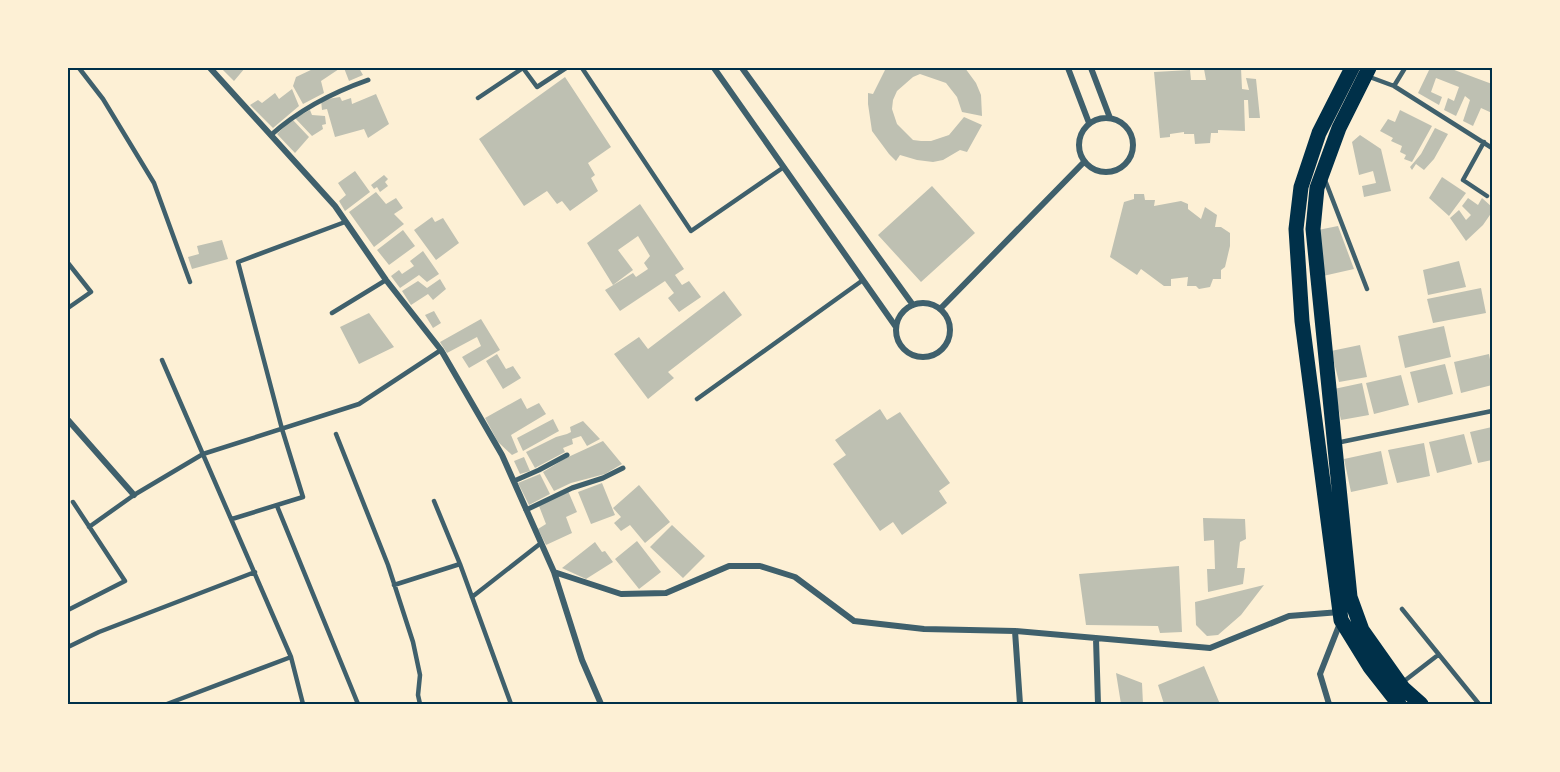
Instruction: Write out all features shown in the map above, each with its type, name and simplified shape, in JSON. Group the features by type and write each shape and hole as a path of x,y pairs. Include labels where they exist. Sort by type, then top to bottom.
{"main road":[{"path":"1362,70 1317,188 1312,229 1350,597 1362,630 1400,683 1421,705"},
{"path":"1362,70 1319,133 1301,187 1296,229 1302,321 1341,616 1370,667 1400,705"}],"street":[{"path":"210,68 335,206 386,280 441,350 502,455 514,481 554,572 582,660 601,705"},
{"path":"714,68 896,327 900,345 915,356 933,355 946,343 949,334 946,316 940,309 927,303 913,304 901,313 896,327"},
{"path":"742,68 913,304"},
{"path":"1068,68 1089,123"},
{"path":"1091,68 1110,118"},
{"path":"271,135 292,116 368,80"},
{"path":"1110,118 1118,120 1131,133 1134,141 1130,159 1125,166 1108,172 1099,172 1084,162 1079,146 1080,137 1089,123 1110,118"},
{"path":"940,309 1084,162"},
{"path":"68,420 134,495"},
{"path":"514,481 567,455"},
{"path":"526,510 572,488 603,478 623,468"},
{"path":"554,572 621,594 666,593 729,566 760,566 795,577 854,621 924,629 1015,631 1210,648 1289,616 1341,616 1320,674 1329,705"},
{"path":"1015,631 1020,705"},
{"path":"1096,639 1098,705"}],"lane":[{"path":"79,68 103,99 154,183 190,282"},
{"path":"478,98 523,68 537,87 566,68"},
{"path":"582,68 691,231 784,167"},
{"path":"1394,86 1405,68"},
{"path":"1362,70 1394,86 1492,147"},
{"path":"1484,142 1463,180 1487,196"},
{"path":"1322,174 1367,290"},
{"path":"232,519 303,497 282,429 238,262 345,222"},
{"path":"68,263 91,292 68,308"},
{"path":"332,314 386,280"},
{"path":"697,399 863,280"},
{"path":"89,527 134,495 203,454 358,404 441,350"},
{"path":"162,360 291,657 303,705"},
{"path":"1335,444 1492,411"},
{"path":"336,435 394,585 413,642 420,675 418,695 420,705"},
{"path":"434,501 460,564 511,705"},
{"path":"68,610 125,581 73,502"},
{"path":"277,506 358,705"},
{"path":"472,597 541,543"},
{"path":"394,585 460,564"},
{"path":"68,647 99,632 255,572"},
{"path":"1402,609 1479,705"},
{"path":"1400,683 1438,655"},
{"path":"167,705 291,657"}],"building":[{"path":"221,68 245,68 234,81"},
{"path":"315,68 339,69 321,81 324,93 303,104 293,86 296,77"},
{"path":"344,68 359,68 363,75 349,81"},
{"path":"886,68 965,68 976,83 981,95 982,116 962,112 957,97 946,83 920,74 897,91 892,109 897,124 913,140 931,141 949,135 964,117 982,125 967,152 960,150 943,160 933,162 900,155 896,161 889,154 872,131 868,104 868,93 873,94"},
{"path":"1241,68 1242,89 1249,90 1246,78 1256,79 1260,118 1249,118 1248,100 1244,100 1245,131 1218,130 1218,133 1211,133 1210,143 1195,144 1194,134 1184,134 1184,132 1160,138 1154,72 1190,70 1191,80 1206,80 1204,69"},
{"path":"1430,68 1449,68 1492,84 1492,113 1481,108 1473,126 1463,121 1470,100 1465,96 1456,116 1444,110 1448,98 1454,101 1459,87 1436,78 1431,92 1442,97 1439,105 1418,93"},
{"path":"565,77 611,147 588,163 595,175 591,178 598,191 570,211 562,201 557,204 547,191 524,206 479,139"},
{"path":"292,89 299,106 273,128 250,105 258,100 262,103 275,93 279,99"},
{"path":"376,94 389,124 368,138 364,129 335,137 327,109 322,110 321,100 340,97 342,101 351,98 352,104"},
{"path":"310,110 312,115 325,116 326,124 322,125 323,129 312,136 295,118"},
{"path":"1400,110 1432,126 1412,162 1404,159 1406,155 1400,152 1402,146 1391,141 1393,138 1380,131 1388,119 1395,122"},
{"path":"292,119 309,137 295,153 277,134"},
{"path":"1435,128 1448,134 1434,159 1424,170 1416,164 1412,170 1410,167 1421,154"},
{"path":"1360,135 1381,149 1391,191 1364,197 1362,186 1376,183 1373,171 1359,175 1352,142"},
{"path":"355,171 370,192 345,211 339,201 346,195 338,183"},
{"path":"384,175 388,179 385,182 388,186 380,192 377,187 374,189 371,185"},
{"path":"1442,177 1466,193 1449,216 1429,198"},
{"path":"932,186 975,233 921,282 878,235"},
{"path":"376,192 386,204 396,198 403,208 394,214 404,224 374,247 349,212"},
{"path":"1134,194 1144,194 1145,200 1155,200 1154,206 1181,201 1188,204 1188,209 1201,219 1205,207 1217,215 1215,227 1221,227 1230,233 1230,246 1225,267 1221,270 1221,279 1213,279 1210,287 1199,289 1196,286 1187,286 1188,277 1171,279 1171,286 1164,286 1141,269 1137,275 1110,257 1124,202 1134,199"},
{"path":"1468,198 1478,205 1482,198 1492,207 1492,212 1483,225 1466,241 1450,218 1459,210 1466,220 1471,215 1462,206"},
{"path":"640,204 684,269 675,275 682,285 689,281 701,297 679,312 668,298 674,293 665,281 620,311 605,290 633,273 636,277 648,269 644,263 650,256 638,236 618,250 633,270 613,285 587,243"},
{"path":"432,217 435,222 443,218 459,243 436,260 414,230"},
{"path":"1338,226 1354,269 1323,276 1318,230"},
{"path":"403,230 415,246 389,265 377,250"},
{"path":"222,240 228,259 192,269 188,257 199,254 197,246"},
{"path":"423,251 439,274 427,282 419,275 400,288 391,276 399,270 402,274 414,266 410,261"},
{"path":"1459,261 1466,287 1428,295 1423,270"},
{"path":"440,279 446,289 433,300 428,294 411,305 402,291 418,281 427,288"},
{"path":"1481,288 1486,313 1433,323 1427,299"},
{"path":"724,291 742,315 668,372 674,378 648,399 614,354 639,337 648,349"},
{"path":"434,311 441,323 433,328 425,315"},
{"path":"369,313 394,347 359,364 340,327"},
{"path":"481,319 500,350 469,368 462,357 481,346 477,337 447,353 440,342"},
{"path":"1444,326 1451,357 1405,368 1398,336"},
{"path":"1360,345 1367,377 1339,382 1331,351"},
{"path":"497,354 506,369 513,366 521,378 503,389 486,361"},
{"path":"1489,354 1492,385 1461,393 1454,362"},
{"path":"1445,364 1453,394 1418,403 1410,372"},
{"path":"1401,375 1409,405 1374,414 1366,383"},
{"path":"1362,383 1369,415 1341,420 1334,389"},
{"path":"521,398 527,409 539,403 546,414 511,435 518,452 512,455 498,442 485,418"},
{"path":"880,409 887,420 900,412 950,483 939,491 947,503 902,535 893,522 880,531 833,464 846,455 835,440"},
{"path":"553,419 559,431 523,451 517,438"},
{"path":"583,421 600,439 587,446 581,436 572,439 573,444 563,448 565,452 535,468 526,452 571,432 570,427"},
{"path":"1492,427 1492,460 1478,463 1470,432"},
{"path":"1464,434 1472,464 1437,473 1429,442"},
{"path":"603,441 622,464 605,474 571,483 554,491 543,472 566,458"},
{"path":"1424,443 1430,476 1397,483 1388,450"},
{"path":"1381,451 1388,484 1351,492 1344,459"},
{"path":"524,457 530,471 520,474 514,461"},
{"path":"540,474 550,494 529,505 518,483"},
{"path":"602,483 615,515 591,524 578,492"},
{"path":"639,485 670,522 645,543 630,525 621,531 614,523 621,517 613,508"},
{"path":"568,491 577,512 566,517 572,533 546,545 538,529 546,524 539,506"},
{"path":"1203,518 1245,519 1246,539 1240,542 1237,568 1245,568 1243,584 1208,592 1207,569 1215,569 1214,540 1204,541"},
{"path":"672,525 705,556 683,578 650,547"},
{"path":"637,541 661,572 639,589 615,559"},
{"path":"595,542 613,562 586,579 562,568"},
{"path":"1179,566 1182,632 1160,633 1158,626 1086,625 1079,574"},
{"path":"1264,585 1241,615 1218,635 1207,636 1196,625 1195,602"},
{"path":"1204,666 1220,704 1164,704 1158,685"},
{"path":"1116,673 1142,683 1143,704 1121,704"}]}
